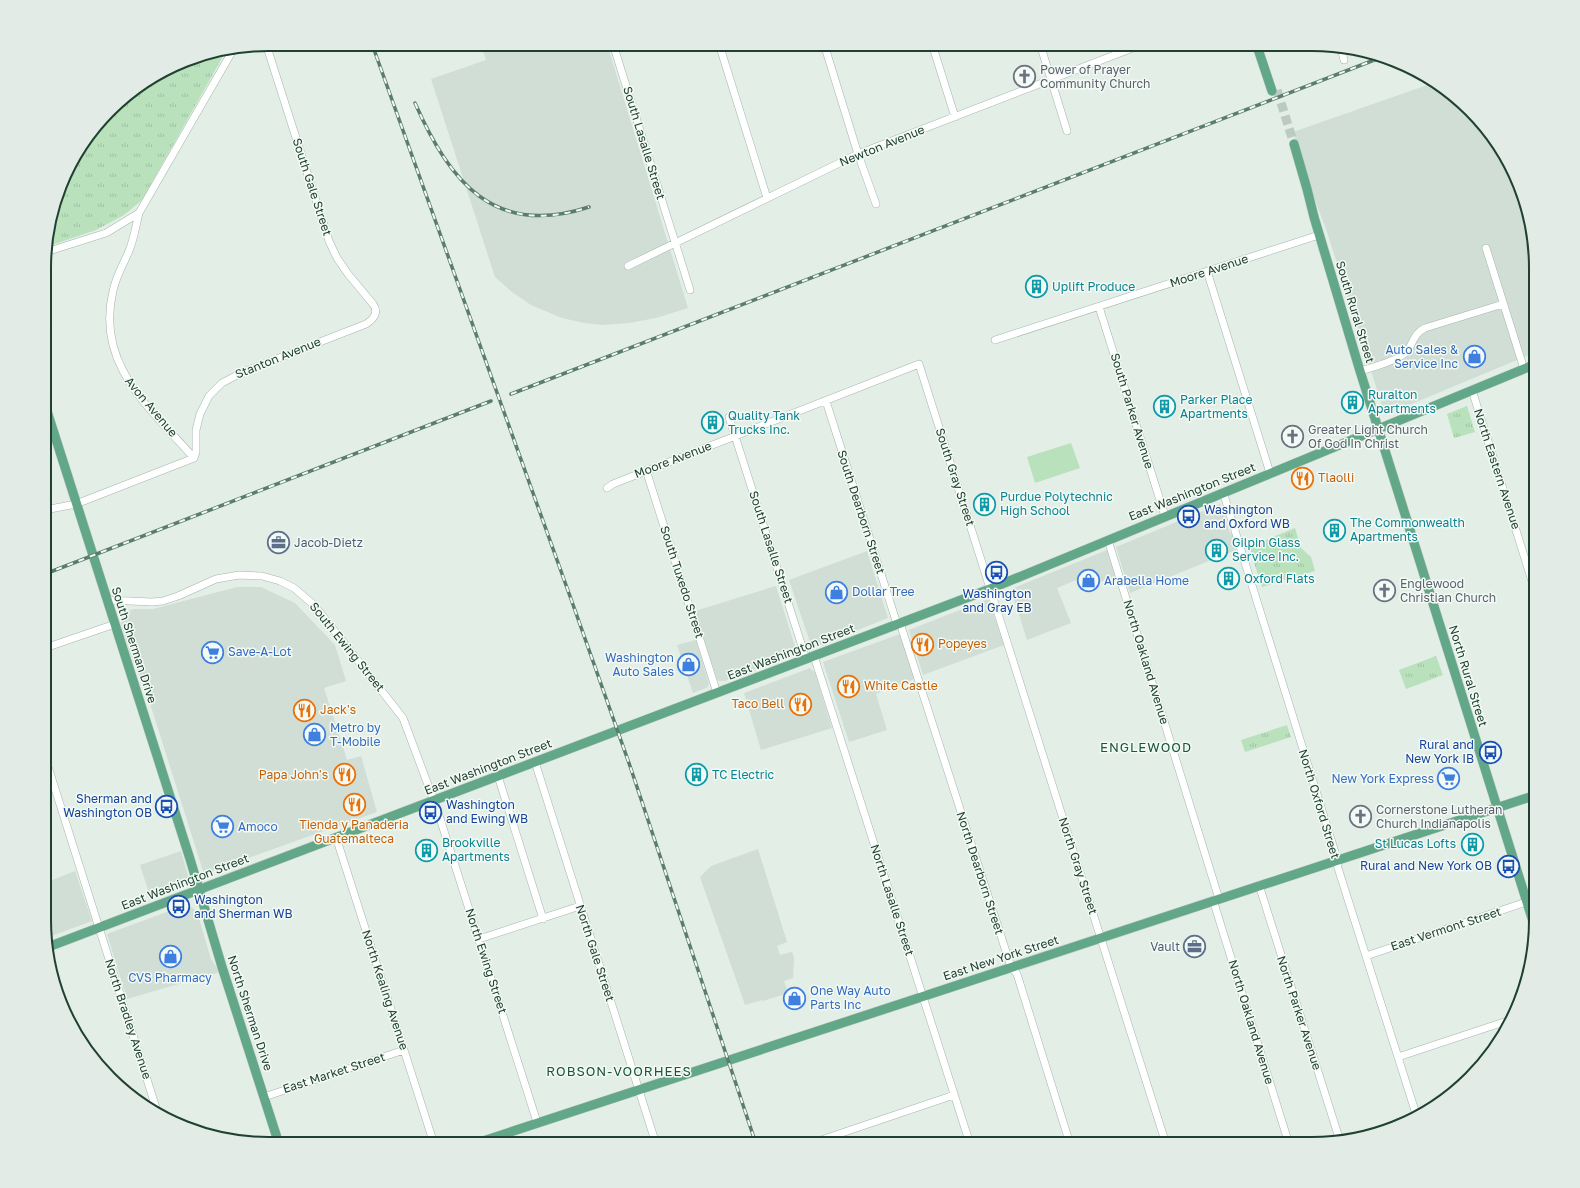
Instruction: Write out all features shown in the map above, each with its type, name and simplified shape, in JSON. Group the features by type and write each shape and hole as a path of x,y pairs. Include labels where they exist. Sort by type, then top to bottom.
{"main road":[{"path":"1259,51 1274,90 1265,51"},
{"name":"South Rural Street","path":"1291,145 1307,189 1319,235 1378,429"},
{"name":"East Washington Street","path":"53,945 990,589 1529,367"},
{"name":"South Sherman Drive","path":"51,424 200,889"},
{"name":"North Rural Street","path":"1378,429 1529,911"},
{"name":"East New York Street","path":"494,1137 1216,900 1336,859 1529,797"},
{"name":"North Sherman Drive","path":"200,889 277,1137"}],"street":[{"name":"South Gale Street","path":"268,51 329,241 337,258 348,274 376,308 374,318"},
{"name":"South Lasalle Street","path":"616,51 690,290"},
{"path":"721,51 767,198"},
{"path":"826,51 858,154 876,204"},
{"path":"934,51 955,117"},
{"path":"1042,51 1067,132"},
{"name":"Newton Avenue","path":"628,266 858,154 1125,51"},
{"path":"1342,53 1344,60"},
{"path":"52,250 106,233 139,213 230,54"},
{"name":"Avon Avenue","path":"139,213 129,251 118,272 112,293 110,316 113,344 119,363 129,383 194,458"},
{"name":"Moore Avenue","path":"995,340 1319,235"},
{"path":"1486,248 1524,369"},
{"path":"1207,271 1270,473"},
{"path":"1360,371 1405,354 1411,346 1415,336 1425,328 1503,304"},
{"name":"South Parker Avenue","path":"1100,307 1165,516"},
{"name":"Stanton Avenue","path":"194,458 196,452 196,430 200,414 209,396 222,383 242,372 366,324 374,318"},
{"name":"Moore Avenue","path":"607,488 646,470 919,364"},
{"name":"South Gray Street","path":"919,364 990,589"},
{"name":"North Eastern Avenue","path":"1472,390 1529,572"},
{"name":"South Dearborn Street","path":"826,400 899,624"},
{"name":"South Lasalle Street","path":"729,417 810,657"},
{"path":"51,509 76,504 194,458"},
{"name":"South Tuxedo Street","path":"646,470 717,693"},
{"name":"North Oxford Street","path":"1223,492 1415,1111"},
{"name":"North Oakland Avenue","path":"1108,540 1288,1137"},
{"name":"South Ewing Street","path":"107,600 163,601 172,599 216,579 239,575 265,577 280,581 294,588 314,605 403,718 434,800"},
{"name":"North Gray Street","path":"990,589 1164,1137"},
{"path":"51,646 115,624"},
{"name":"North Dearborn Street","path":"899,624 1010,967 1017,974 1068,1137"},
{"name":"North Lasalle Street","path":"810,657 923,996 968,1137"},
{"name":"North Gale Street","path":"535,762 654,1137"},
{"name":"North Bradley Avenue","path":"51,776 155,1105"},
{"path":"498,776 543,919"},
{"name":"North Ewing Street","path":"434,800 537,1122"},
{"name":"North Kealing Avenue","path":"336,837 432,1137"},
{"name":"North Parker Avenue","path":"1259,885 1338,1135"},
{"name":"East Vermont Street","path":"1366,956 1526,902"},
{"path":"479,939 580,906"},
{"path":"1398,1057 1503,1022"},
{"name":"East Market Street","path":"264,1096 404,1050"},
{"path":"830,1137 954,1095"}],"shaded area":[{"path":"483,51 609,51 688,308 656,318 629,323 602,325 584,323 562,318 531,305 512,292 495,277 431,79 486,60"},
{"path":"1427,85 1455,105 1484,136 1500,160 1507,172 1522,212 1529,254 1529,355 1385,415 1327,232 1306,176 1293,132"},
{"path":"1220,504 1230,533 1232,534 1236,550 1130,593 1116,547"},
{"path":"1107,550 1116,579 1102,581 1080,590 1076,580 1057,588 1071,623 1027,640 1011,589"},
{"path":"867,551 888,618 812,648 789,580"},
{"path":"776,586 797,653 725,681 719,681 717,679 695,611"},
{"path":"237,587 261,587 295,603 335,645 346,681 324,688 347,760 361,756 377,812 204,874 148,697 129,651 121,624 123,613 134,609 153,609"},
{"path":"988,599 1004,645 923,675 909,630"},
{"path":"900,634 914,679 876,694 887,730 849,742 823,662"},
{"path":"696,640 709,684 708,687 693,693 677,645"},
{"path":"810,668 815,673 832,728 761,750 744,693"},
{"path":"758,849 787,942 777,946 780,955 792,952 794,958 793,978 784,981 788,993 745,1005 700,877 711,866"},
{"path":"181,851 190,883 151,899 140,865"},
{"path":"75,871 92,921 51,936 51,881"},
{"path":"186,905 193,908 197,912 211,959 220,972 127,999 107,934"}],"green space":[{"path":"223,56 142,200 124,215 96,230 52,245 58,212 73,172 96,136 125,105 160,80 172,73 212,58"},
{"path":"1467,406 1475,432 1454,438 1447,414"},
{"path":"1071,443 1080,468 1035,483 1027,457"},
{"path":"1295,528 1301,548 1311,557 1315,571 1262,587 1249,547"},
{"path":"1436,656 1443,675 1406,689 1399,670"},
{"path":"1287,725 1291,737 1245,752 1241,740"}],"tunnel":[{"path":"1277,90 1294,144"}],"railway":[{"path":"375,51 630,766 754,1137"},
{"path":"511,394 1374,60"},
{"path":"415,103 444,157 460,179 480,196 501,209 527,215 556,215 589,207"},
{"path":"51,572 491,401"}],"place":[{"name":"Power of Prayer Community Church","path":"1024,77"},
{"name":"Uplift Produce","path":"1037,287"},
{"name":"Auto Sales & Service Inc","path":"1474,357"},
{"name":"Ruralton Apartments","path":"1352,402"},
{"name":"Parker Place Apartments","path":"1164,407"},
{"name":"Quality Tank Trucks Inc.","path":"713,423"},
{"name":"Greater Light Church Of God In Christ","path":"1293,437"},
{"name":"Tlaolli","path":"1303,478"},
{"name":"Purdue Polytechnic High School","path":"984,504"},
{"name":"Washington and Oxford WB","path":"1189,517"},
{"name":"The Commonwealth Apartments","path":"1335,530"},
{"name":"Jacob-Dietz","path":"278,543"},
{"name":"Gilpin Glass Service Inc.","path":"1217,550"},
{"name":"Washington and Gray EB","path":"997,573"},
{"name":"Oxford Flats","path":"1229,579"},
{"name":"Arabella Home","path":"1089,581"},
{"name":"Englewood Christian Church","path":"1385,591"},
{"name":"Dollar Tree","path":"837,592"},
{"name":"Popeyes","path":"922,644"},
{"name":"Save-A-Lot","path":"213,652"},
{"name":"Washington Auto Sales","path":"689,665"},
{"name":"White Castle","path":"849,686"},
{"name":"Taco Bell","path":"800,704"},
{"name":"Jack's","path":"305,710"},
{"name":"Metro by T-Mobile","path":"314,735"},
{"name":"Rural and New York IB","path":"1490,752"},
{"name":"Papa John's","path":"344,775"},
{"name":"TC Electric","path":"697,775"},
{"name":"New York Express","path":"1449,779"},
{"name":"Tienda y Panaderia Guatemalteca","path":"354,804"},
{"name":"Sherman and Washington OB","path":"167,806"},
{"name":"Washington and Ewing WB","path":"430,812"},
{"name":"Cornerstone Lutheran Church Indianapolis","path":"1360,817"},
{"name":"Amoco","path":"222,827"},
{"name":"St Lucas Lofts","path":"1472,844"},
{"name":"Brookville Apartments","path":"426,850"},
{"name":"Rural and New York OB","path":"1508,866"},
{"name":"Washington and Sherman WB","path":"179,907"},
{"name":"Vault","path":"1195,947"},
{"name":"CVS Pharmacy","path":"170,957"},
{"name":"One Way Auto Parts Inc","path":"794,998"}],"district":[{"name":"ENGLEWOOD","path":"1146,747"},
{"name":"ROBSON-VOORHEES","path":"619,1071"}]}
